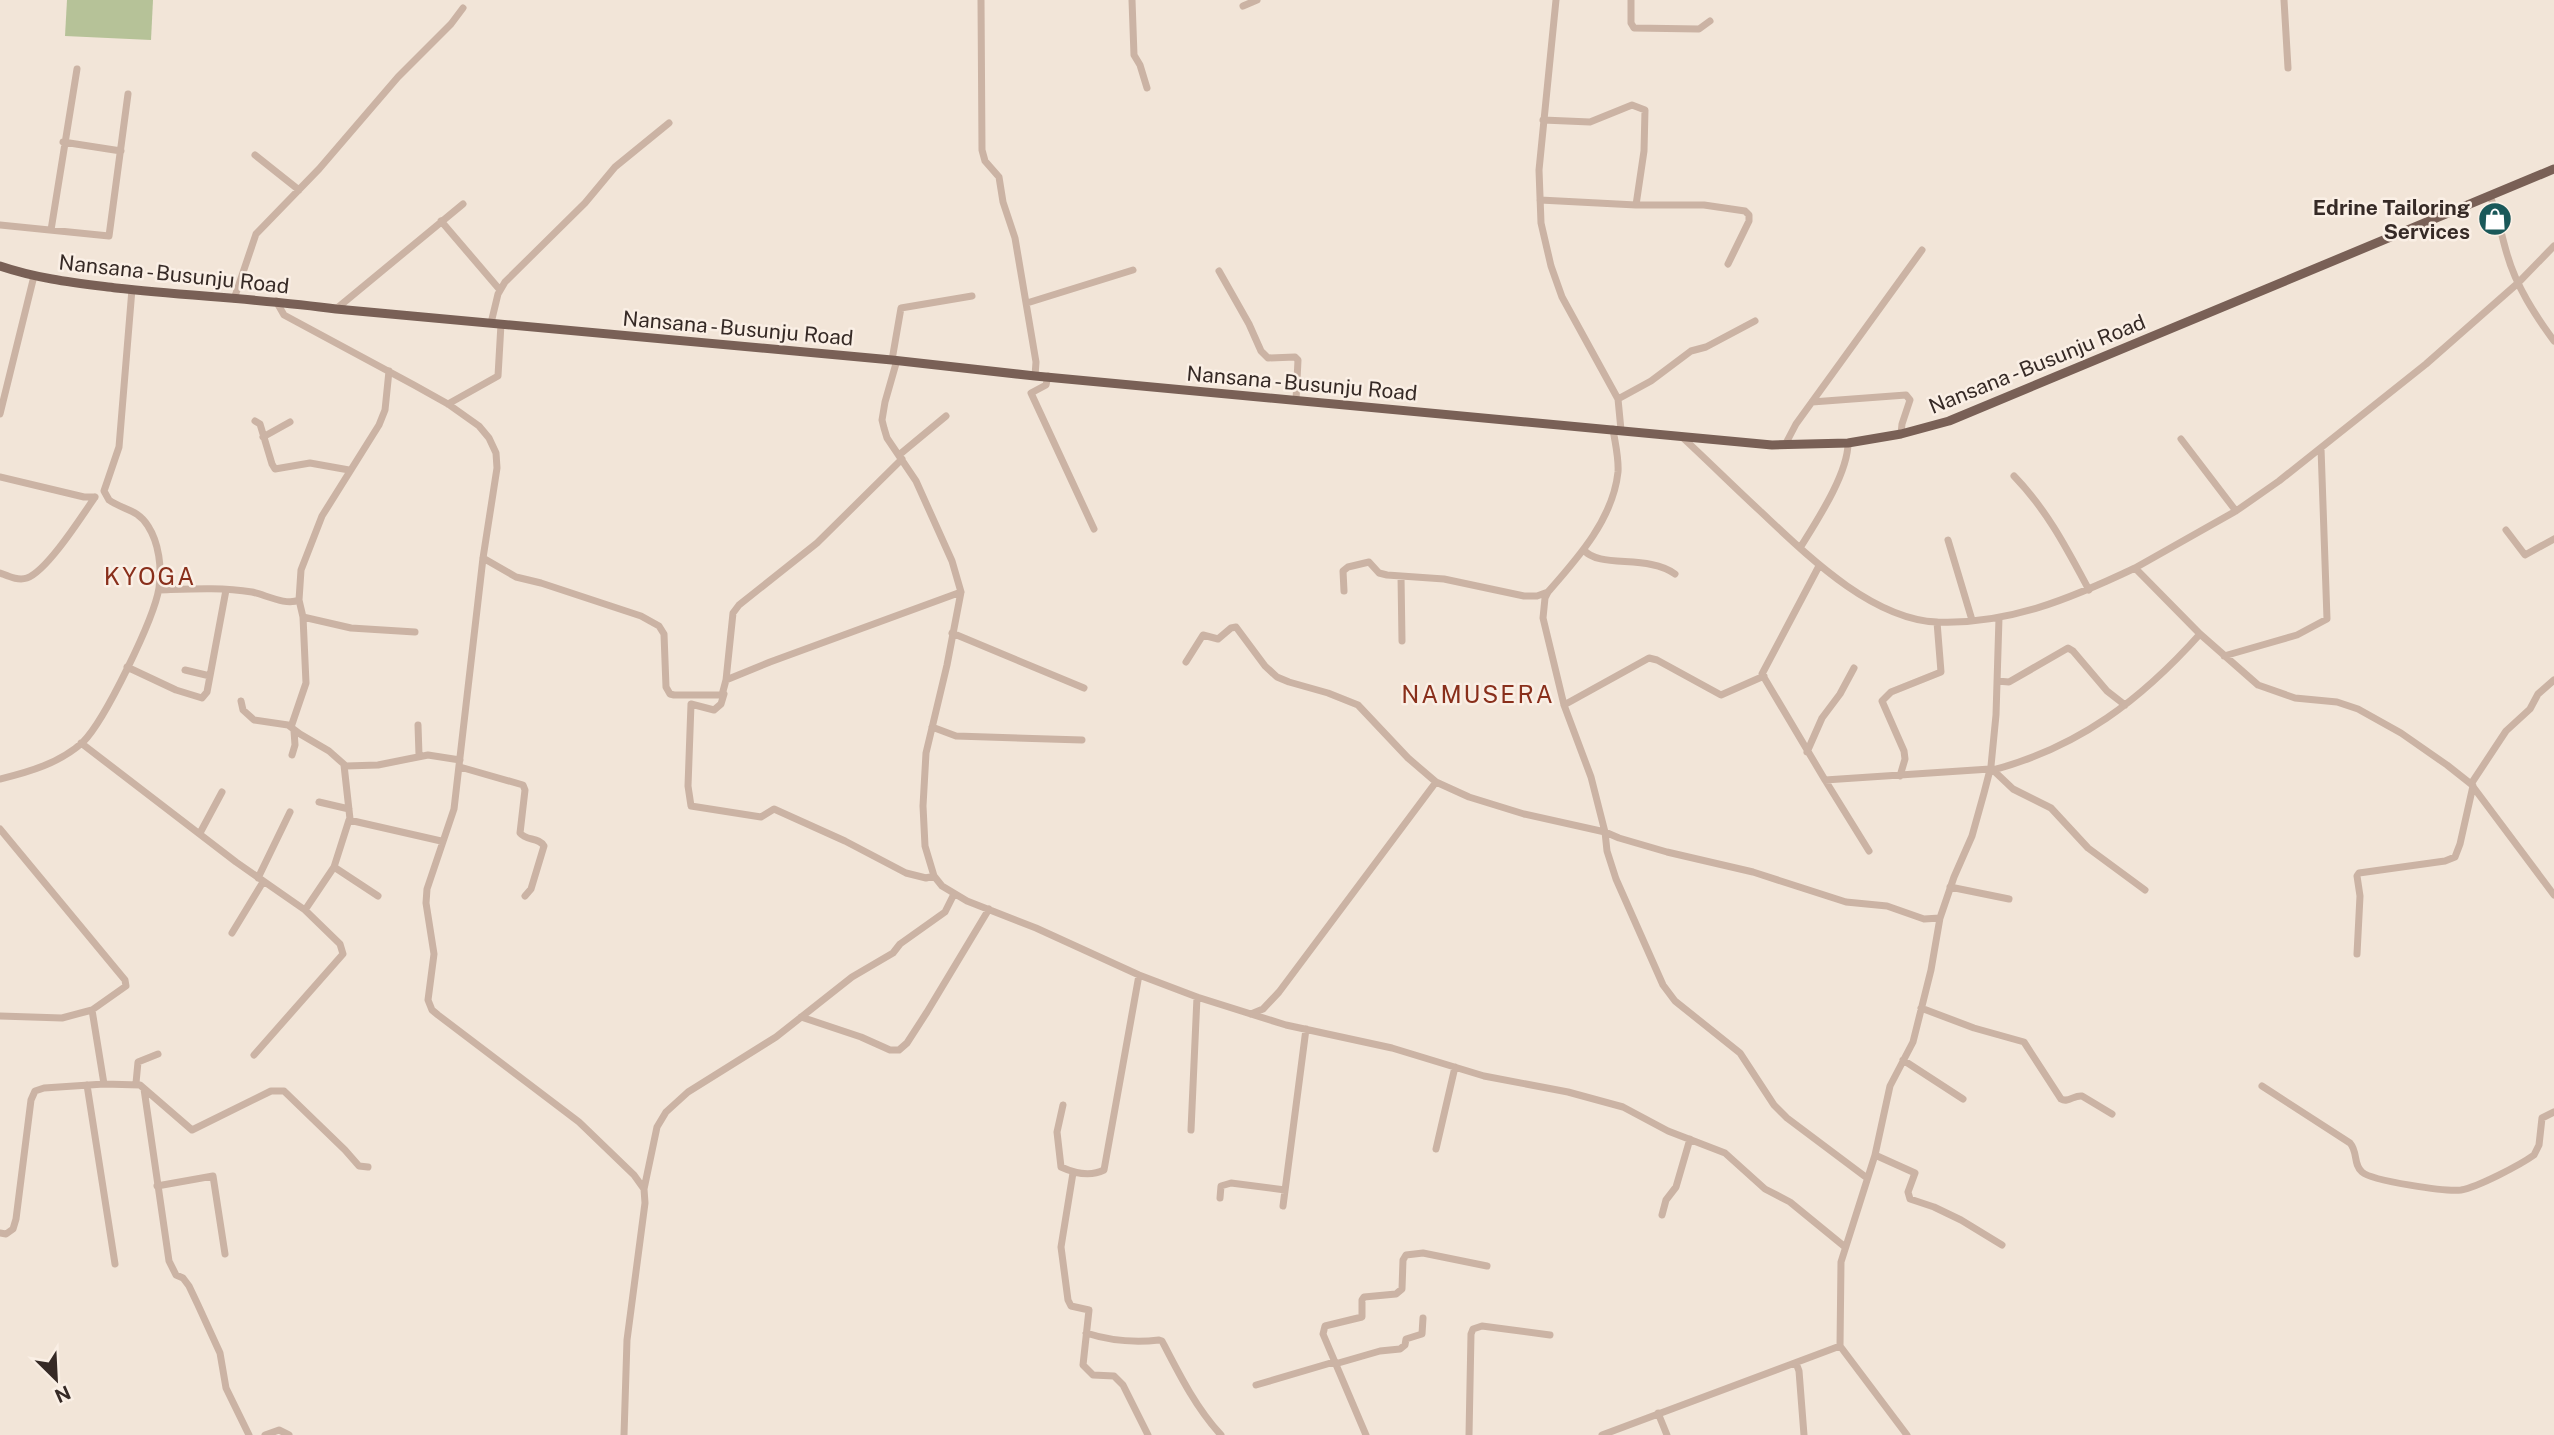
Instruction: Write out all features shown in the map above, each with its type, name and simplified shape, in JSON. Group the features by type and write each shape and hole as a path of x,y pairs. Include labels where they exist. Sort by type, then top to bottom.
{"main road":[{"name":"Nansana - Busunju Road","path":"0,266 34,276 132,289 894,360 1035,376 1682,437 1785,445 1848,443 1901,435 1989,406 2554,169"}],"street":[{"path":"981,0 982,149 985,161 999,177 1021,268 1036,362 1035,376"},
{"path":"1132,0 1133,55 1143,71 1147,88"},
{"path":"1243,6 1257,0"},
{"path":"1556,0 1539,170 1541,223 1562,298 1618,399 1618,464 1615,487 1584,550 1548,592 1542,618 1564,705 1591,777 1605,832 1606,851 1616,879 1668,994 1740,1053 1774,1105 1787,1118 1867,1178"},
{"path":"1631,0 1631,23 1634,28 1699,29 1710,21"},
{"path":"2284,0 2288,68"},
{"path":"233,299 256,234 463,8"},
{"path":"51,230 76,69"},
{"path":"0,225 109,236 128,94"},
{"path":"1543,120 1590,122 1633,105 1644,110 1644,151 1636,205"},
{"path":"491,323 500,290 505,282 586,203 615,167 669,123"},
{"path":"63,142 121,151"},
{"path":"255,155 299,190"},
{"path":"2490,196 2500,220 2507,255 2518,283 2554,341"},
{"path":"1540,200 1704,205 1745,211 1749,215 1749,221 1728,264"},
{"path":"336,309 463,204"},
{"path":"442,221 500,290"},
{"path":"1682,437 1819,566 1875,604 1937,622 1999,618 2052,605 2090,590 2136,568 2236,511 2426,364 2518,283 2554,246"},
{"path":"1785,445 1812,402 1922,250"},
{"path":"1027,303 1133,270"},
{"path":"1219,271 1250,324 1261,351 1268,358 1298,360 1296,400"},
{"path":"0,414 34,276"},
{"path":"0,573 19,579 28,578 35,573 72,530 95,497 104,491 119,447 132,289"},
{"path":"972,296 901,309 882,420 887,438 916,481 952,561 961,592 926,753 923,806 925,846 934,876 942,886 954,894 1139,975 1196,997 1306,1029 1392,1048 1520,1083 1567,1091 1623,1107 1668,1131 1725,1153 1765,1189 1790,1202 1846,1247"},
{"path":"276,301 284,315 449,404 479,426 496,453 497,468 483,558 454,809 427,889 426,903 434,940 429,1005 438,1015 579,1122 634,1175 644,1189"},
{"path":"1618,399 1651,381 1691,351 1706,347 1755,321"},
{"path":"449,404 498,376 501,324"},
{"path":"292,755 295,745 292,728 306,682 303,617 299,600 301,570 322,516 379,425 385,410 388,371"},
{"path":"1048,376 1046,384 1031,393 1094,529"},
{"path":"1812,402 1906,395 1910,400 1901,435"},
{"path":"934,876 926,878 906,873 845,841 774,809 761,817 691,806 688,786 691,704 714,710 721,704 733,613 739,605 817,543 900,457 946,416"},
{"path":"255,421 260,424 275,469 310,463 349,470"},
{"path":"263,437 290,422"},
{"path":"2181,439 2236,511"},
{"path":"1800,548 1824,509 1848,454 1848,443"},
{"path":"2224,656 2297,635 2327,619 2321,447"},
{"path":"2014,476 2036,498 2051,520 2090,590"},
{"path":"0,477 84,498 95,497"},
{"path":"0,779 36,769 58,759 81,743 104,715 159,590 159,558 149,526 140,514 108,500 104,491"},
{"path":"2506,530 2525,555 2554,539"},
{"path":"1948,540 1972,620"},
{"path":"1584,550 1592,557 1608,561 1640,561 1666,568 1675,574"},
{"path":"483,558 516,577 641,616 659,626 664,634 666,687 670,694 724,694"},
{"path":"1343,591 1342,575 1348,567 1369,562 1379,573 1444,579 1524,596 1537,596 1548,592"},
{"path":"1819,566 1763,671 1807,752 1869,850"},
{"path":"2136,568 2200,634 2258,685 2295,698 2337,702 2382,721 2472,785 2554,895"},
{"path":"1401,576 1402,641"},
{"path":"159,590 226,590 252,592 292,602 299,600"},
{"path":"127,667 202,698 210,676 226,590"},
{"path":"726,680 961,592"},
{"path":"303,617 351,628 415,632"},
{"path":"1907,1435 1840,1346 1841,1262 1875,1155 1890,1086 1913,1042 1940,918 1972,836 1991,769 1999,618"},
{"path":"1900,776 1905,759 1904,751 1882,701 1891,692 1941,672 1937,622"},
{"path":"1186,662 1202,636 1218,639 1236,627 1265,666 1277,677 1328,692 1358,705 1408,758 1436,782 1469,797 1524,814 1605,832 1667,852 1752,872 1846,902 1887,906 1924,919 1940,918"},
{"path":"952,633 1084,688"},
{"path":"1825,780 1991,769 2033,759 2077,738 2125,705 2177,660 2200,634"},
{"path":"1997,681 2009,682 2068,648 2107,691 2125,705"},
{"path":"1564,705 1649,658 1721,695 1764,676"},
{"path":"1807,752 1822,718 1840,694 1854,668"},
{"path":"185,670 210,676"},
{"path":"2357,954 2360,897 2357,876 2365,872 2445,861 2455,857 2472,785 2506,731 2530,709 2538,694 2554,680"},
{"path":"241,701 243,710 254,720 292,728 329,751 344,765 350,819 346,823 340,854 334,867 304,910"},
{"path":"418,725 419,755"},
{"path":"932,727 956,736 1082,740"},
{"path":"81,743 304,910 340,944 343,954 254,1055"},
{"path":"344,765 378,765 419,755 460,763 523,785 520,832 544,846 531,889 524,896"},
{"path":"1991,769 2013,789 2051,808 2088,848 2145,890"},
{"path":"1251,1014 1263,1009 1279,992 1436,782"},
{"path":"200,833 222,792"},
{"path":"319,802 349,809"},
{"path":"232,933 261,880 290,812"},
{"path":"350,819 441,841"},
{"path":"0,829 125,980 127,986 92,1010 62,1017 0,1016"},
{"path":"334,867 377,896"},
{"path":"1950,887 2009,899"},
{"path":"624,1435 627,1340 645,1203 644,1189 657,1127 662,1117 688,1092 746,1057 852,977 893,953 900,943 945,912 954,894"},
{"path":"801,1017 861,1037 890,1050 899,1050 907,1043 927,1012 989,909"},
{"path":"1063,1105 1057,1132 1061,1167 1073,1173 1098,1173 1104,1170 1139,975"},
{"path":"1191,1130 1196,997"},
{"path":"1921,1008 1974,1028 2024,1042 2061,1099 2082,1096 2112,1114"},
{"path":"92,1010 104,1084"},
{"path":"1283,1206 1306,1029"},
{"path":"136,1083 139,1059 158,1054"},
{"path":"1903,1060 1963,1099"},
{"path":"1436,1149 1455,1067"},
{"path":"0,1233 6,1234 13,1228 16,1219 33,1095 39,1089 136,1083 192,1129 271,1091 284,1091 359,1166 368,1167"},
{"path":"87,1085 115,1264"},
{"path":"2262,1086 2350,1143 2356,1152 2357,1166 2365,1174 2396,1182 2454,1190 2472,1186 2530,1158 2537,1151 2542,1118 2554,1112"},
{"path":"144,1088 169,1261 176,1275 189,1286 220,1353 226,1388 249,1435"},
{"path":"1662,1215 1666,1200 1676,1186 1690,1139"},
{"path":"1875,1155 1915,1173 1908,1192 1910,1199 1961,1220 2003,1245"},
{"path":"1073,1173 1061,1247 1068,1300 1071,1306 1089,1310 1083,1365 1093,1375 1114,1376 1123,1385 1148,1435"},
{"path":"158,1186 213,1176 225,1254"},
{"path":"1220,1198 1221,1186 1231,1183 1285,1190"},
{"path":"1366,1435 1323,1334 1325,1326 1360,1318 1364,1297 1396,1294 1402,1289 1403,1261 1406,1255 1423,1253 1487,1266"},
{"path":"1256,1385 1380,1350 1399,1349 1405,1345 1406,1339 1422,1334 1423,1318"},
{"path":"1469,1435 1473,1329 1482,1326 1550,1335"},
{"path":"1086,1333 1107,1340 1119,1339 1138,1343 1159,1339 1211,1424 1221,1435"},
{"path":"1602,1435 1840,1346"},
{"path":"1796,1363 1804,1435"},
{"path":"1657,1413 1667,1435"},
{"path":"265,1435 279,1430 289,1435"}],"green space":[{"path":"67,0 153,0 151,40 65,36"}],"place":[{"name":"Edrine Tailoring Services","path":"2495,219"}],"district":[{"name":"KYOGA","path":"150,576"},
{"name":"NAMUSERA","path":"1478,694"}]}
